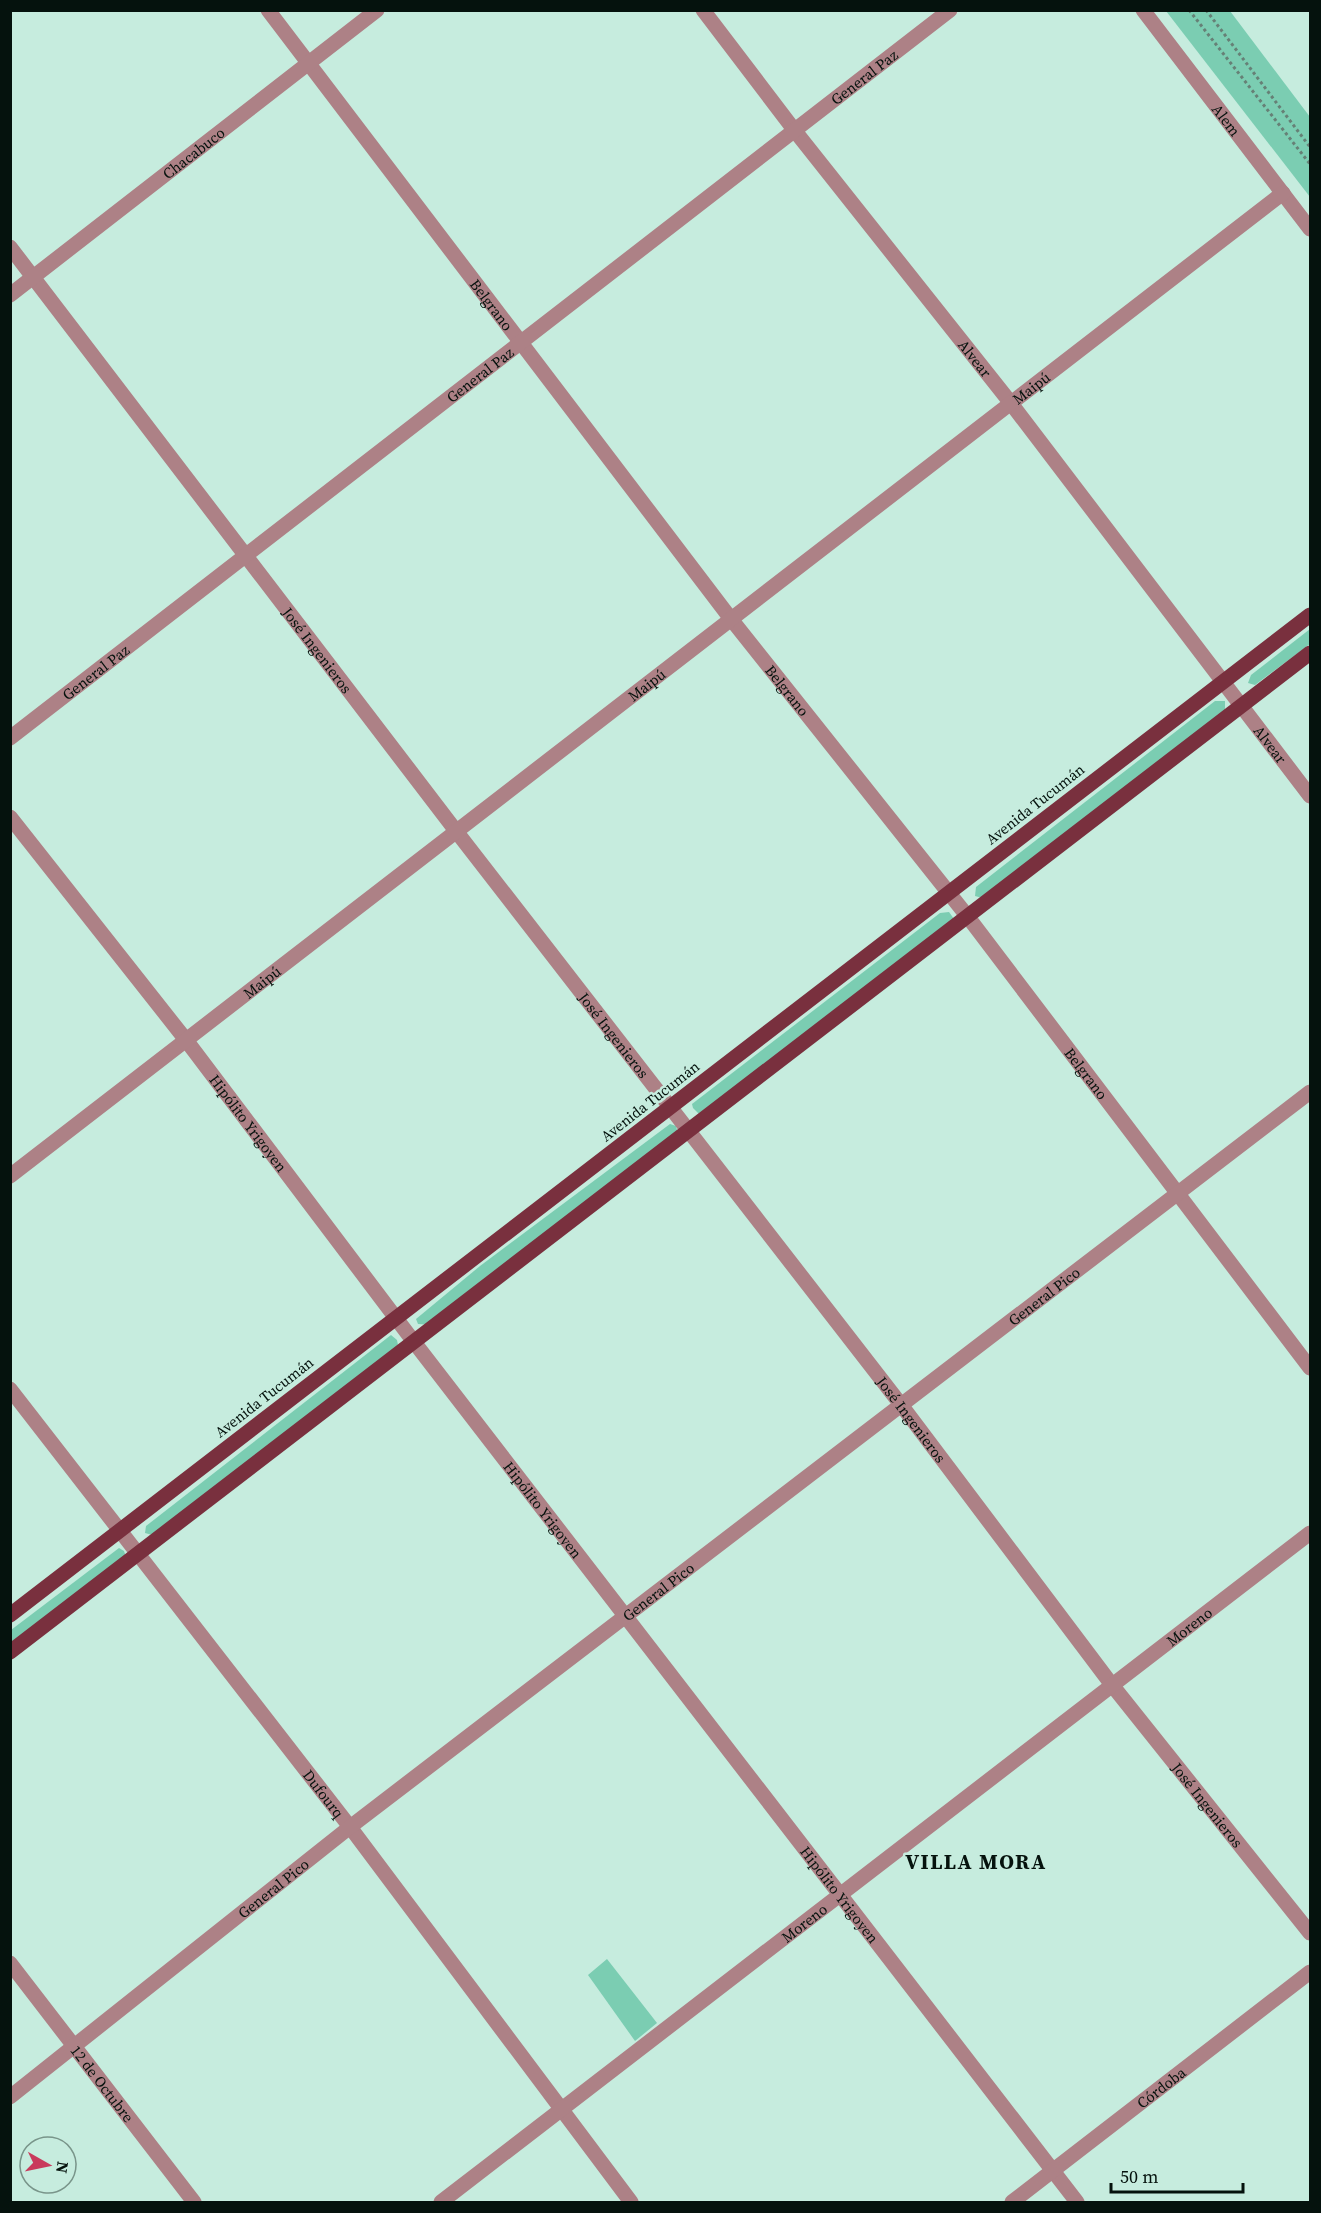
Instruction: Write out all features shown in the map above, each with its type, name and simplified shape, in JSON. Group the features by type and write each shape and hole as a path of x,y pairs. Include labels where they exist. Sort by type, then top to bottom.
{"main road":[{"name":"Avenida Tucumán","path":"10,1615 1311,615"},
{"path":"10,1652 1311,654"}],"street":[{"name":"Belgrano","path":"268,10 731,620 968,917 1311,1368"},
{"name":"Chacabuco","path":"10,295 376,10"},
{"name":"Alvear","path":"703,10 795,131 1010,402 1311,796"},
{"name":"General Paz","path":"10,738 950,10"},
{"name":"Alem","path":"1143,10 1311,229"},
{"name":"Maipú","path":"10,1176 1282,193"},
{"name":"José Ingenieros","path":"10,248 456,831 902,1406 1112,1685 1311,1933"},
{"name":"Hipólito Yrigoyen","path":"10,817 186,1040 414,1342 838,1895 1077,2202"},
{"name":"General Pico","path":"10,2097 350,1827 627,1618 1311,1092"},
{"name":"Dufourq","path":"10,1389 350,1827 631,2202"},
{"name":"Moreno","path":"441,2202 1311,1533"},
{"name":"12 de Octubre","path":"10,1963 194,2202"},
{"name":"Córdoba","path":"1012,2202 1311,1972"}],"path":[{"path":"1190,10 1311,164"},
{"path":"1206,10 1311,147"}],"green space":[{"path":"1166,11 1230,11 1310,117 1310,197"},
{"path":"1310,629 1310,644 1255,685 1248,683 1251,675"},
{"path":"1215,701 1225,701 1225,710 986,899 975,896 976,887"},
{"path":"949,912 954,919 699,1114 693,1108 692,1104 940,913"},
{"path":"670,1124 676,1126 678,1134 432,1325 418,1324 416,1319 480,1266"},
{"path":"391,1335 397,1340 399,1350 156,1536 145,1533 146,1526"},
{"path":"119,1548 124,1551 126,1557 11,1645 11,1630"},
{"path":"607,1959 657,2023 635,2041 588,1975"}],"district":[{"name":"VILLA MORA","path":"976,1861"}]}
